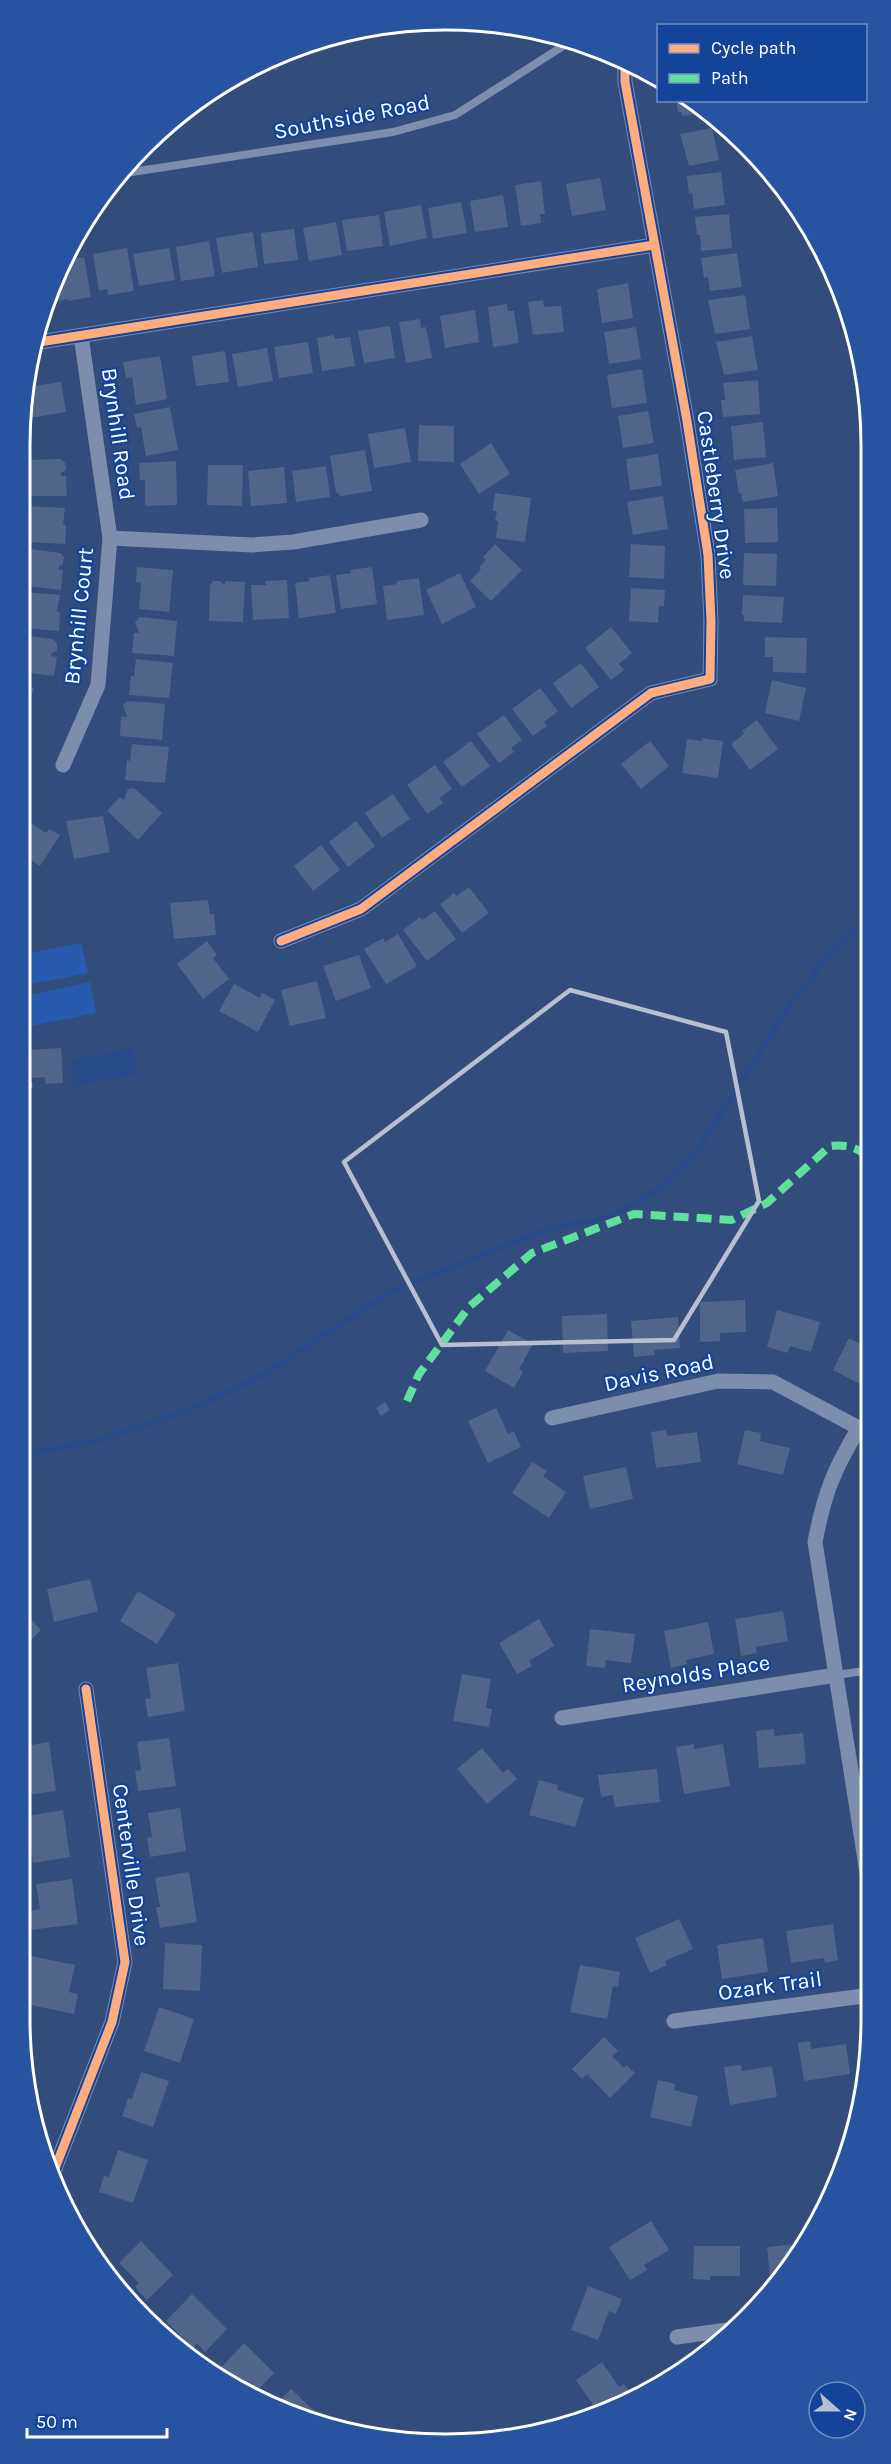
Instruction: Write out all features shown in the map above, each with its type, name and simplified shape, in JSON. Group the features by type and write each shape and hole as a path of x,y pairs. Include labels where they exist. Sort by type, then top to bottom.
{"street":[{"name":"Castleberry Drive","path":"281,941 361,909 651,693 710,680 711,621 708,555 687,421 625,82 625,71"},
{"path":"43,342 654,245"},
{"name":"Brynhill Road","path":"81,336 110,538"},
{"path":"110,538 252,545 293,542 421,520"},
{"name":"Brynhill Court","path":"63,765 98,685 110,538"},
{"name":"Davis Road","path":"552,1418 718,1381 773,1382 861,1429"},
{"path":"861,1436 837,1464 822,1504 815,1542 861,1835"},
{"name":"Reynolds Place","path":"562,1718 836,1676"},
{"name":"Centerville Drive","path":"57,2164 112,2022 125,1962 86,1689"},
{"name":"Ozark Trail","path":"674,2021 861,1996"},
{"path":"677,2337 719,2331"}],"lane":[{"name":"Southside Road","path":"133,172 393,132 455,115 562,47"},
{"path":"836,1676 861,1672"}],"highlighted area":[{"path":"570,990 726,1032 759,1201 674,1340 442,1345 344,1162"}],"shaded area":[{"path":"81,943 88,973 30,985 30,953"},
{"path":"90,982 96,1013 31,1026 30,995"},
{"path":"132,1048 137,1074 75,1086 70,1061"}],"building":[{"path":"676,102 696,114 682,116 681,112 678,112"},
{"path":"712,128 719,160 689,166 680,134"},
{"path":"721,172 725,205 694,209 687,176"},
{"path":"600,178 606,210 572,216 566,184"},
{"path":"541,181 545,214 540,214 541,223 521,226 515,185"},
{"path":"503,195 508,227 475,232 470,201"},
{"path":"461,202 467,233 433,239 428,208"},
{"path":"421,205 427,238 390,246 384,212"},
{"path":"729,214 732,248 701,251 695,217"},
{"path":"379,215 383,246 347,251 342,220"},
{"path":"336,222 342,255 309,261 303,228"},
{"path":"294,229 298,260 264,264 261,233"},
{"path":"253,232 258,267 222,273 216,238"},
{"path":"209,241 215,276 181,281 176,247"},
{"path":"127,248 134,291 108,295 107,289 99,291 93,254"},
{"path":"169,248 175,280 139,286 133,254"},
{"path":"737,253 742,287 710,291 708,277 704,278 701,258"},
{"path":"84,257 91,297 60,301 57,299 75,259"},
{"path":"628,283 633,318 602,323 597,289"},
{"path":"745,295 750,329 715,334 708,300"},
{"path":"543,300 544,307 561,306 564,332 533,335 528,302"},
{"path":"507,304 508,311 514,311 519,343 493,347 488,307"},
{"path":"475,310 479,342 445,348 440,316"},
{"path":"420,319 421,328 426,327 432,358 406,363 399,322"},
{"path":"390,326 395,358 364,363 358,331"},
{"path":"636,327 641,359 609,364 604,332"},
{"path":"334,335 335,339 350,337 355,366 322,371 317,338"},
{"path":"752,336 758,370 724,375 716,342"},
{"path":"308,342 313,373 279,378 274,347"},
{"path":"267,348 273,381 238,387 232,354"},
{"path":"225,351 229,382 196,386 192,356"},
{"path":"160,356 167,399 136,405 132,377 126,378 123,362"},
{"path":"642,369 647,403 612,408 607,375"},
{"path":"758,380 760,414 723,417 721,400 725,400 723,383"},
{"path":"61,382 66,412 31,418 35,386"},
{"path":"170,407 178,450 146,456 141,427 137,428 134,414"},
{"path":"648,411 654,443 623,448 618,416"},
{"path":"763,422 766,457 734,460 731,426"},
{"path":"419,425 454,426 454,462 418,461"},
{"path":"405,428 411,462 374,468 368,434"},
{"path":"491,443 510,474 479,494 460,464"},
{"path":"365,450 372,491 341,496 336,492 330,456"},
{"path":"658,454 662,486 630,490 626,459"},
{"path":"61,459 65,463 66,470 61,473 61,476 66,476 67,496 30,496 30,460"},
{"path":"176,461 177,505 145,506 145,480 140,480 139,463"},
{"path":"773,463 778,496 743,502 735,470"},
{"path":"208,465 243,465 242,506 207,505"},
{"path":"326,466 330,497 296,502 292,471"},
{"path":"284,467 287,503 251,506 248,471"},
{"path":"495,493 531,498 525,542 496,538 497,511 493,511"},
{"path":"663,496 668,529 633,535 627,502"},
{"path":"30,506 65,508 63,525 66,525 65,544 30,542"},
{"path":"777,508 778,542 745,543 744,509"},
{"path":"495,544 522,570 491,601 470,581 486,560 483,557"},
{"path":"631,544 665,546 664,579 629,577"},
{"path":"30,549 60,553 64,557 63,564 58,569 63,570 61,590 30,586"},
{"path":"744,553 777,554 776,586 743,585"},
{"path":"137,567 173,570 169,612 139,609 141,583 136,582"},
{"path":"372,567 377,604 341,609 336,575 351,573 350,570"},
{"path":"460,573 476,607 442,624 426,590"},
{"path":"330,575 336,613 299,618 295,583"},
{"path":"419,578 424,615 387,620 383,586 397,584 397,581"},
{"path":"287,580 289,618 253,620 251,585 266,585 265,581"},
{"path":"213,581 220,581 224,585 226,581 245,582 243,622 209,621 210,585"},
{"path":"631,588 665,590 664,606 659,606 658,623 629,621"},
{"path":"30,592 60,595 57,612 60,612 59,631 30,629"},
{"path":"743,595 784,597 782,623 744,621"},
{"path":"140,617 177,621 174,656 132,653 134,633 139,633 135,622"},
{"path":"611,627 632,653 619,664 624,670 611,680 585,648"},
{"path":"30,636 53,639 57,644 57,651 51,656 57,657 54,676 30,673"},
{"path":"765,637 807,638 806,673 773,672 773,657 765,657"},
{"path":"136,659 173,663 169,698 129,695"},
{"path":"581,663 599,687 571,708 553,683"},
{"path":"772,680 806,688 799,721 765,713"},
{"path":"30,686 34,688 30,698"},
{"path":"540,688 558,711 544,722 547,726 533,736 512,709"},
{"path":"128,701 165,704 162,740 120,736 121,716 127,717 123,705"},
{"path":"504,715 522,740 511,748 514,752 499,763 477,734"},
{"path":"757,720 778,749 750,770 731,744 744,734 742,731"},
{"path":"702,738 723,741 718,778 682,773 687,739 702,741"},
{"path":"471,741 490,766 462,787 443,762"},
{"path":"650,741 669,766 641,789 621,764"},
{"path":"132,744 169,747 165,783 125,780 127,760 130,761"},
{"path":"435,765 452,789 439,798 443,803 427,814 407,785"},
{"path":"134,788 162,813 138,840 107,811 120,797 124,800 128,789"},
{"path":"393,794 410,819 382,838 365,813"},
{"path":"103,816 110,852 74,859 66,821"},
{"path":"356,821 375,846 348,867 329,842"},
{"path":"30,823 46,833 49,829 60,835 40,866 30,860"},
{"path":"321,845 340,870 313,891 294,866"},
{"path":"469,887 489,913 462,933 440,904 454,893 457,896"},
{"path":"208,900 210,914 214,914 216,935 174,939 170,903"},
{"path":"435,911 456,939 427,961 403,930 420,917 422,920"},
{"path":"398,934 417,966 386,984 364,949 383,938 385,942"},
{"path":"207,941 217,955 213,958 229,979 203,999 177,964"},
{"path":"359,955 371,988 336,1001 323,966"},
{"path":"317,981 326,1018 290,1026 281,990"},
{"path":"234,984 260,998 262,993 275,1000 258,1032 219,1011"},
{"path":"61,1048 63,1083 46,1084 45,1077 30,1078 30,1050"},
{"path":"745,1300 746,1332 720,1333 720,1341 700,1342 700,1302"},
{"path":"777,1310 820,1322 811,1352 790,1346 788,1353 767,1347"},
{"path":"607,1314 608,1351 563,1353 562,1316"},
{"path":"678,1317 680,1348 654,1350 655,1355 634,1357 631,1321"},
{"path":"508,1330 533,1344 519,1369 523,1372 514,1388 485,1371"},
{"path":"849,1338 861,1344 861,1384 833,1370"},
{"path":"385,1402 390,1410 381,1416 376,1408"},
{"path":"496,1408 508,1434 514,1431 521,1447 488,1463 468,1421"},
{"path":"666,1430 667,1436 697,1432 701,1462 656,1468 651,1432"},
{"path":"745,1430 761,1433 760,1441 790,1448 783,1475 737,1464"},
{"path":"532,1462 547,1471 543,1476 566,1492 549,1518 512,1493"},
{"path":"626,1467 633,1499 590,1509 583,1476"},
{"path":"90,1579 98,1611 54,1622 47,1589"},
{"path":"138,1591 176,1614 157,1644 120,1621"},
{"path":"783,1611 788,1641 756,1647 757,1653 741,1656 735,1619"},
{"path":"30,1618 41,1630 30,1641"},
{"path":"539,1619 554,1646 529,1661 532,1666 517,1674 499,1643"},
{"path":"708,1622 714,1654 686,1660 687,1664 671,1668 664,1631"},
{"path":"590,1629 635,1634 631,1663 606,1660 605,1668 586,1666"},
{"path":"178,1663 185,1711 148,1717 145,1699 151,1698 146,1668"},
{"path":"462,1674 491,1679 486,1708 492,1709 489,1727 453,1721"},
{"path":"774,1729 775,1736 803,1733 806,1764 759,1768 756,1731"},
{"path":"169,1738 176,1786 138,1791 135,1771 141,1770 137,1742"},
{"path":"49,1742 56,1791 30,1795 30,1745"},
{"path":"694,1744 694,1749 723,1744 730,1786 684,1794 676,1747"},
{"path":"482,1748 503,1773 508,1769 517,1779 487,1804 457,1769"},
{"path":"657,1769 660,1802 615,1807 613,1795 601,1797 598,1775"},
{"path":"539,1780 558,1785 557,1790 584,1798 575,1827 529,1815"},
{"path":"180,1808 186,1851 150,1857 147,1838 152,1837 148,1813"},
{"path":"63,1810 70,1857 33,1863 30,1815"},
{"path":"189,1872 197,1922 160,1928 156,1907 160,1907 155,1878"},
{"path":"72,1879 78,1924 30,1930 30,1911 40,1909 36,1884"},
{"path":"679,1919 693,1949 665,1961 667,1965 650,1973 635,1938"},
{"path":"833,1924 838,1960 825,1963 824,1958 791,1963 786,1931"},
{"path":"763,1938 768,1972 722,1979 717,1945"},
{"path":"165,1943 202,1945 200,1991 163,1989"},
{"path":"31,1956 75,1965 69,1992 78,1994 74,2014 30,2005"},
{"path":"580,1965 620,1972 618,1987 613,1986 607,2019 570,2012"},
{"path":"159,2007 194,2019 180,2063 144,2051"},
{"path":"604,2037 618,2051 612,2056 624,2068 626,2065 635,2073 610,2098 587,2074 582,2079 572,2069"},
{"path":"810,2041 811,2049 846,2044 850,2074 804,2081 798,2043"},
{"path":"741,2065 742,2071 772,2066 777,2097 730,2105 724,2067"},
{"path":"141,2072 169,2081 153,2127 122,2116 128,2098 132,2099"},
{"path":"658,2080 675,2084 674,2090 698,2096 691,2127 650,2117"},
{"path":"118,2150 148,2160 133,2203 99,2192 104,2176 109,2177"},
{"path":"651,2221 669,2250 644,2265 647,2270 630,2280 609,2247"},
{"path":"141,2241 173,2275 147,2300 135,2287 139,2283 119,2263"},
{"path":"794,2244 770,2277 767,2247"},
{"path":"694,2246 740,2246 740,2276 710,2276 710,2280 693,2279"},
{"path":"588,2286 622,2299 616,2314 609,2311 598,2340 571,2330"},
{"path":"192,2294 227,2329 205,2352 197,2343 193,2348 166,2321"},
{"path":"244,2343 274,2373 259,2389 221,2368"},
{"path":"602,2362 619,2387 624,2384 629,2391 594,2406 576,2380"},
{"path":"291,2389 317,2414 312,2412 281,2400"}],"waterway":[{"path":"30,1453 100,1440 190,1410 265,1374 390,1292 550,1228 609,1218 665,1185 695,1154 788,1008 831,952 861,924"}],"marked path":[{"path":"407,1401 419,1374 469,1307 532,1253 634,1214 732,1220 767,1203 830,1146 852,1147 861,1152"}],"cycle path":[{"path":"281,941 361,909 651,693 710,679 711,621 708,555 687,421 625,82 625,71"},
{"path":"43,341 654,245"},
{"path":"57,2164 112,2022 125,1962 86,1689"}]}
